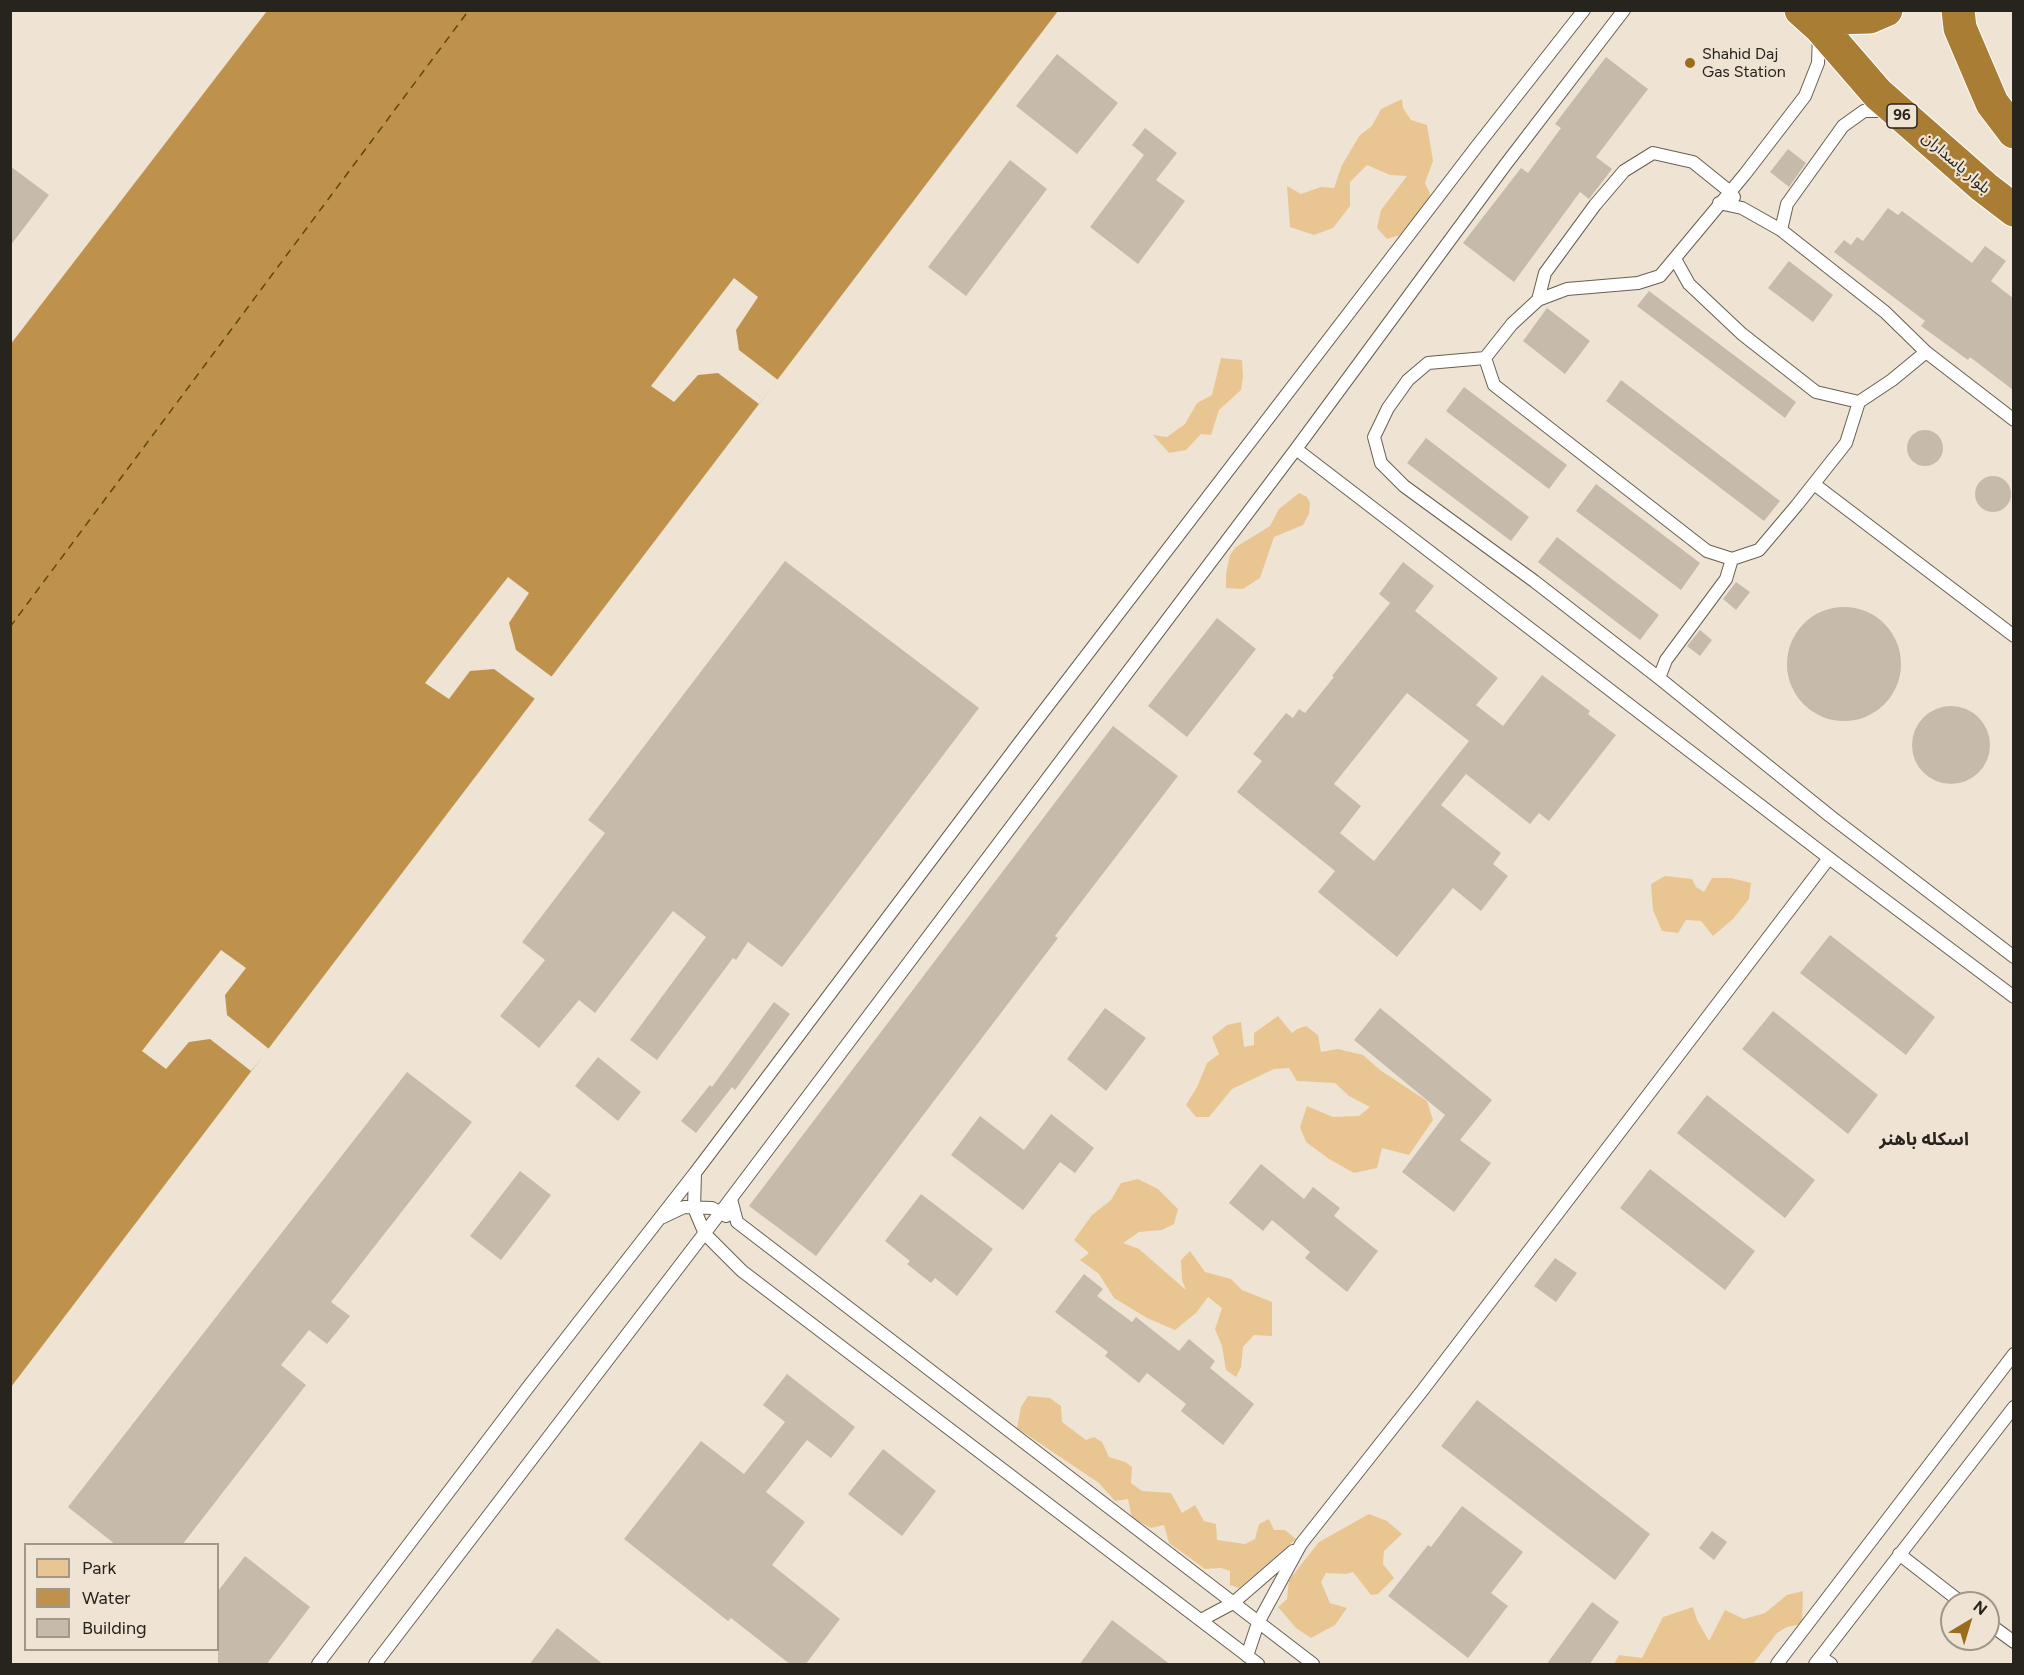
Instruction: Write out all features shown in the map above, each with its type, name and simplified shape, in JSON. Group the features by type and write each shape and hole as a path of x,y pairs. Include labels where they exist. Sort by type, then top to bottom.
{"highway":[{"path":"1809,16 1870,17 1886,10"},
{"path":"1958,10 1960,28 1992,103 2013,132"},
{"name":"بلوار پاسداران","path":"1809,16 1878,94 2013,210"}],"lane":[{"path":"318,1665 1469,155 1584,10"},
{"path":"375,1665 705,1234 1296,449 1506,164 1624,10"},
{"path":"1809,16 1818,63 1805,96 1660,276 1638,283 1567,289 1538,300 1512,324 1485,358 1428,363 1408,380 1388,408 1374,437 1381,463 1404,486 1534,581 1830,816 2013,957"},
{"path":"1781,230 1787,204 1843,126 1864,111 1885,110 1903,117"},
{"path":"1538,300 1545,273 1594,205 1624,171 1653,153 1693,162 1730,191 1742,208"},
{"path":"1719,203 1742,208 1781,230 1885,312 1926,352 2013,420"},
{"path":"1675,259 1689,284 1742,334 1816,392 1858,402"},
{"path":"1485,358 1494,385 1707,551 1732,559 1760,550 1814,484 1846,443 1858,402 1892,380 1926,352"},
{"path":"1296,449 1828,858 2013,997"},
{"path":"1814,484 2013,636"},
{"path":"1659,678 1666,660 1726,579 1732,559"},
{"path":"1247,1656 1258,1623 1301,1544 1422,1391 1828,858"},
{"path":"695,1173 694,1208 705,1234 742,1270 1258,1665"},
{"path":"731,1199 737,1222"},
{"path":"659,1220 684,1207 712,1208 737,1222 1312,1665"},
{"path":"1777,1665 2013,1354"},
{"path":"1822,1662 1899,1554 2013,1407"},
{"path":"1200,1620 1233,1603 1301,1544"},
{"path":"1899,1554 1947,1591"},
{"path":"2000,1632 2013,1642"}],"green space":[{"path":"1402,99 1403,108 1411,120 1427,125 1433,161 1425,183 1431,196 1400,235 1387,239 1377,228 1381,210 1407,176 1390,175 1367,165 1350,182 1350,206 1333,228 1314,235 1290,227 1287,186 1301,194 1321,187 1334,188 1342,165 1360,135 1372,126 1381,109"},
{"path":"1221,358 1242,360 1241,390 1219,410 1211,435 1201,434 1186,450 1169,453 1153,435 1167,437 1185,424 1197,403 1212,395"},
{"path":"1299,493 1307,497 1310,503 1309,514 1303,525 1274,537 1260,578 1243,589 1226,588 1226,573 1230,555 1236,547 1270,526 1279,509"},
{"path":"1665,876 1692,879 1696,887 1704,892 1712,878 1731,878 1751,883 1749,899 1733,919 1713,936 1701,921 1686,920 1678,933 1662,931 1653,910 1651,884"},
{"path":"1278,1016 1292,1033 1306,1026 1318,1035 1321,1052 1338,1049 1363,1055 1380,1070 1427,1101 1433,1120 1409,1155 1382,1148 1377,1168 1354,1173 1329,1159 1306,1142 1300,1127 1307,1106 1333,1117 1359,1116 1370,1107 1349,1096 1335,1083 1297,1081 1289,1068 1274,1069 1232,1089 1209,1117 1196,1117 1186,1105 1207,1063 1219,1054 1212,1037 1227,1025 1241,1022 1244,1047 1254,1045 1254,1033"},
{"path":"1138,1179 1158,1189 1178,1209 1174,1224 1162,1230 1139,1232 1123,1243 1139,1249 1186,1290 1182,1280 1181,1260 1190,1251 1205,1272 1231,1279 1242,1290 1272,1302 1272,1336 1254,1335 1243,1347 1241,1367 1236,1377 1226,1370 1222,1346 1215,1329 1222,1308 1208,1297 1196,1313 1175,1330 1147,1318 1114,1298 1099,1274 1080,1260 1089,1253 1074,1240 1092,1215 1111,1200 1121,1183"},
{"path":"1028,1396 1050,1398 1061,1406 1062,1422 1086,1440 1094,1437 1102,1442 1109,1457 1132,1467 1131,1483 1142,1491 1171,1493 1182,1513 1195,1505 1204,1521 1216,1524 1217,1540 1245,1544 1255,1539 1259,1524 1269,1519 1274,1530 1285,1530 1296,1539 1239,1588 1230,1585 1230,1571 1221,1568 1205,1569 1169,1543 1164,1525 1151,1528 1132,1518 1128,1499 1115,1501 1099,1483 1017,1428 1021,1407"},
{"path":"1369,1514 1387,1521 1402,1534 1384,1551 1383,1564 1394,1578 1378,1594 1371,1595 1353,1572 1326,1573 1321,1582 1330,1603 1347,1608 1335,1625 1311,1638 1296,1628 1278,1607 1287,1599 1289,1580 1319,1542"},
{"path":"1803,1591 1802,1624 1787,1627 1777,1633 1753,1664 1614,1664 1619,1655 1642,1658 1663,1617 1693,1607 1697,1620 1709,1641 1725,1610 1744,1619 1765,1613 1787,1595"}],"water":[{"path":"267,11 1058,11 11,1387 10,345"}],"pier":[{"path":"734,278 758,297 736,330 739,350 778,380 759,404 718,373 698,375 674,402 651,386"},
{"path":"508,577 529,593 509,623 516,650 552,677 535,699 494,669 470,671 449,699 425,683"},
{"path":"221,950 246,968 225,995 227,1015 269,1049 251,1071 210,1039 189,1042 166,1069 142,1051"}],"building":[{"path":"1057,54 1118,103 1077,154 1016,106"},
{"path":"1606,57 1648,89 1596,157 1612,169 1589,199 1580,192 1514,282 1463,243 1521,168 1528,173 1561,128 1555,124"},
{"path":"1145,128 1177,153 1156,180 1185,201 1138,264 1090,227 1144,155 1132,145"},
{"path":"1788,149 1806,163 1789,187 1770,172"},
{"path":"1010,160 1047,189 966,296 928,267"},
{"path":"10,166 49,195 10,246"},
{"path":"1888,208 1898,215 1902,211 1972,263 1985,246 2006,261 1991,281 2013,298 2013,390 1970,357 1968,360 1921,326 1925,321 1834,252 1844,240 1851,245 1857,237 1863,241"},
{"path":"1789,261 1833,295 1813,322 1768,288"},
{"path":"1649,291 1796,402 1785,418 1637,306"},
{"path":"1547,308 1590,341 1565,374 1523,341"},
{"path":"1621,380 1780,501 1764,521 1606,401"},
{"path":"1464,387 1567,465 1549,489 1446,411"},
{"path":"1925,430 1937,436 1943,448 1937,460 1925,466 1913,460 1907,448 1913,436"},
{"path":"1426,438 1529,517 1511,541 1407,463"},
{"path":"1993,476 2005,482 2011,494 2005,506 1993,512 1981,506 1975,494 1981,482"},
{"path":"1596,484 1700,563 1681,590 1576,511"},
{"path":"1557,537 1659,615 1640,640 1538,562"},
{"path":"785,561 979,708 782,967 748,942 736,960 733,958 657,1060 630,1040 706,937 673,911 595,1013 579,1000 539,1048 500,1016 545,960 522,942 605,833 588,820"},
{"path":"1403,562 1434,586 1415,611 1498,678 1476,705 1503,726 1542,675 1590,711 1588,714 1616,735 1549,821 1539,813 1530,824 1466,774 1441,805 1501,853 1493,864 1508,876 1481,911 1453,888 1397,957 1318,892 1335,871 1237,792 1262,761 1253,754 1286,713 1293,718 1299,709 1305,713 1390,603 1379,594","holes":["1407,693 1469,741 1374,861 1340,833 1361,806 1334,784"]},
{"path":"1736,582 1750,592 1736,610 1723,599"},
{"path":"1844,607 1866,612 1884,624 1896,642 1901,664 1896,686 1884,704 1866,716 1844,721 1822,716 1804,704 1792,686 1787,664 1792,642 1804,624 1822,612"},
{"path":"1217,618 1256,649 1187,737 1148,706"},
{"path":"1700,630 1712,640 1700,656 1687,646"},
{"path":"1951,706 1966,709 1979,717 1987,730 1990,745 1987,760 1979,773 1966,781 1951,784 1936,781 1923,773 1915,760 1912,745 1915,730 1923,717 1936,709"},
{"path":"1113,726 1178,776 1055,936 1058,938 816,1256 749,1206"},
{"path":"1830,935 1935,1017 1906,1055 1800,973"},
{"path":"774,1002 790,1014 735,1090 732,1087 696,1133 681,1121 710,1085 712,1087"},
{"path":"1105,1008 1146,1038 1106,1091 1067,1059"},
{"path":"1380,1008 1492,1100 1460,1140 1491,1163 1454,1212 1402,1172 1445,1115 1354,1040"},
{"path":"1773,1011 1878,1095 1848,1134 1742,1049"},
{"path":"598,1057 641,1092 618,1121 575,1086"},
{"path":"407,1072 472,1122 331,1302 350,1316 327,1344 309,1330 281,1365 306,1385 184,1543 113,1543 68,1507"},
{"path":"1707,1095 1815,1180 1785,1218 1677,1133"},
{"path":"1051,1114 1094,1148 1075,1173 1060,1162 1023,1210 951,1155 980,1116 1024,1150"},
{"path":"1261,1164 1304,1199 1313,1187 1340,1208 1334,1216 1378,1251 1347,1292 1305,1258 1310,1252 1272,1220 1263,1231 1229,1203"},
{"path":"1650,1169 1755,1251 1725,1290 1620,1208"},
{"path":"520,1171 551,1195 501,1260 470,1236"},
{"path":"921,1194 993,1249 957,1296 935,1278 931,1283 907,1264 910,1261 885,1241"},
{"path":"1555,1258 1577,1273 1556,1302 1534,1286"},
{"path":"1084,1274 1103,1289 1097,1296 1132,1322 1136,1317 1179,1351 1189,1339 1215,1361 1210,1368 1254,1404 1223,1445 1181,1411 1186,1404 1147,1373 1139,1383 1105,1356 1108,1352 1055,1312"},
{"path":"787,1374 855,1427 831,1458 807,1440 766,1492 805,1522 772,1565 840,1619 805,1665 791,1665 731,1618 728,1621 624,1539 701,1441 744,1474 785,1422 763,1405"},
{"path":"1477,1400 1650,1534 1615,1580 1441,1446"},
{"path":"883,1449 936,1491 902,1536 848,1494"},
{"path":"1462,1506 1523,1552 1491,1593 1508,1606 1468,1658 1388,1596 1428,1545 1431,1547"},
{"path":"1712,1531 1727,1542 1714,1560 1699,1548"},
{"path":"245,1556 310,1607 266,1665 218,1665 219,1590"},
{"path":"1592,1602 1619,1622 1589,1665 1546,1665"},
{"path":"1112,1620 1171,1665 1079,1665"},
{"path":"557,1628 604,1665 529,1665"}],"ferry route":[{"path":"10,627 469,10"}],"place":[{"name":"Shahid Daj Gas Station","path":"1690,63"}],"district":[{"name":"اسکله باهنر","path":"1924,1140"}]}
